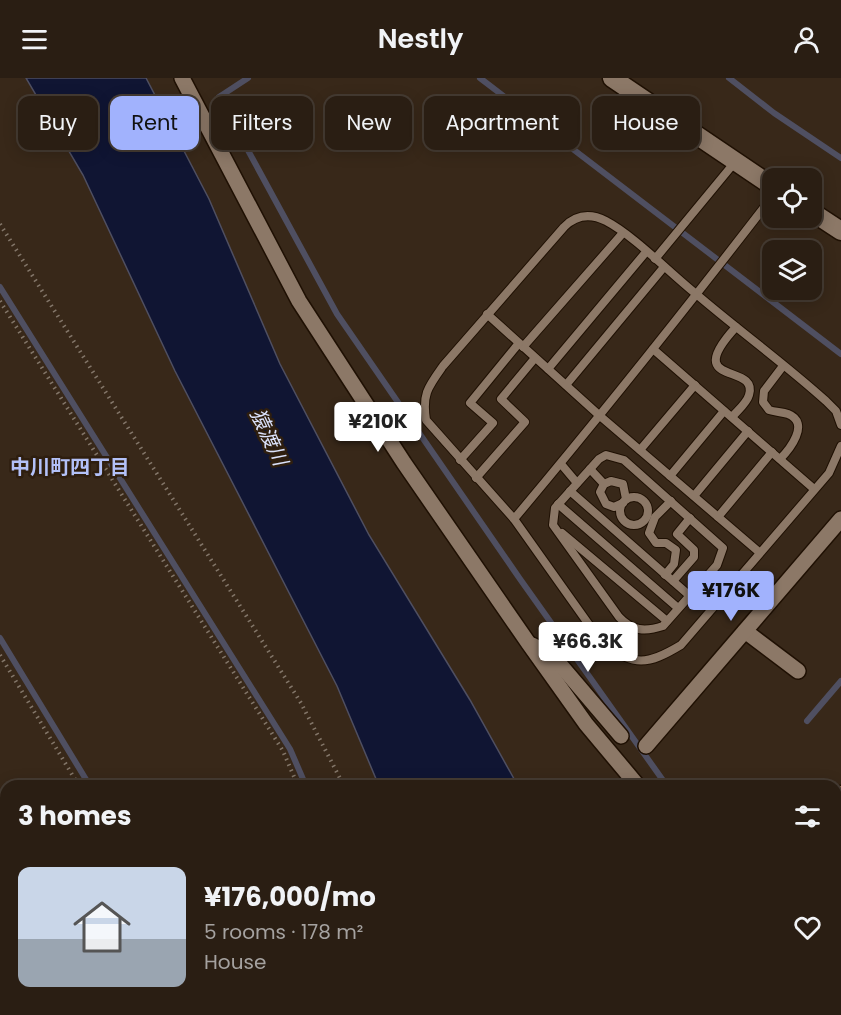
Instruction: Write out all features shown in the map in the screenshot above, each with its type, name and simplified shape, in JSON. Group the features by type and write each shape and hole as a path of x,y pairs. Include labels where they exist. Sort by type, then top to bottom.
{"main road":[{"path":"612,78 762,179"},
{"path":"822,219 841,231"}],"street":[{"path":"182,78 299,301 404,463 529,644 586,724 633,780"},
{"path":"646,746 841,519"},
{"path":"745,631 798,671"},
{"path":"529,644 552,655 621,736"}],"lane":[{"path":"655,259 736,161"},
{"path":"514,519 600,416 762,209"},
{"path":"841,425 836,411 826,401 655,259 606,221 582,216 572,220 487,314 443,366 429,386 423,400 426,420 514,519 602,643 622,658 643,661 663,656 681,645 829,473 841,446"},
{"path":"460,460 493,423 470,403 622,234"},
{"path":"548,369 646,252"},
{"path":"566,385 664,267"},
{"path":"487,314 600,416 759,552"},
{"path":"732,417 749,397 749,385 743,377 722,372 717,367 715,359 721,344 736,327"},
{"path":"653,349 814,489"},
{"path":"476,478 525,422 501,399 535,358"},
{"path":"780,459 794,444 798,433 796,421 790,415 769,410 763,402 764,391 783,366"},
{"path":"640,450 695,385"},
{"path":"670,476 724,411"},
{"path":"694,496 748,431"},
{"path":"718,517 772,452"},
{"path":"606,455 624,460 723,548 717,565 667,621 651,630 638,630 627,626 553,525 558,504 577,483 599,459 606,455"},
{"path":"561,464 577,483"},
{"path":"590,469 604,484"},
{"path":"624,501 614,507 602,501 600,492 604,484 611,481 623,484 624,501 620,512 624,520 636,525 644,521 648,513 647,504 640,498 624,501"},
{"path":"570,491 690,596"},
{"path":"666,575 674,564 676,550 666,543 656,543 649,533 655,517 670,501"},
{"path":"558,504 678,608"},
{"path":"674,581 694,556 694,550 677,534 690,519"},
{"path":"612,528 624,520"},
{"path":"553,525 667,621"}],"path":[{"path":"0,224 301,703 341,780"},
{"path":"0,301 283,752 295,780"},
{"path":"0,655 75,780"}],"water":[{"name":"猿渡川","path":"26,78 146,78 155,96 110,96 110,150 183,150 209,199 280,364 369,535 470,700 515,780 376,780 337,686 175,371 83,175 68,150 98,150 98,96 37,96"}],"waterway":[{"path":"248,78 219,97 337,314 520,579 663,780"},
{"path":"480,78 841,354"},
{"path":"729,78 774,113 841,158"},
{"path":"0,287 290,749 303,780"},
{"path":"0,638 86,780"},
{"path":"807,721 841,681"}],"district":[{"name":"中川町四丁目","path":"70,467"}]}
